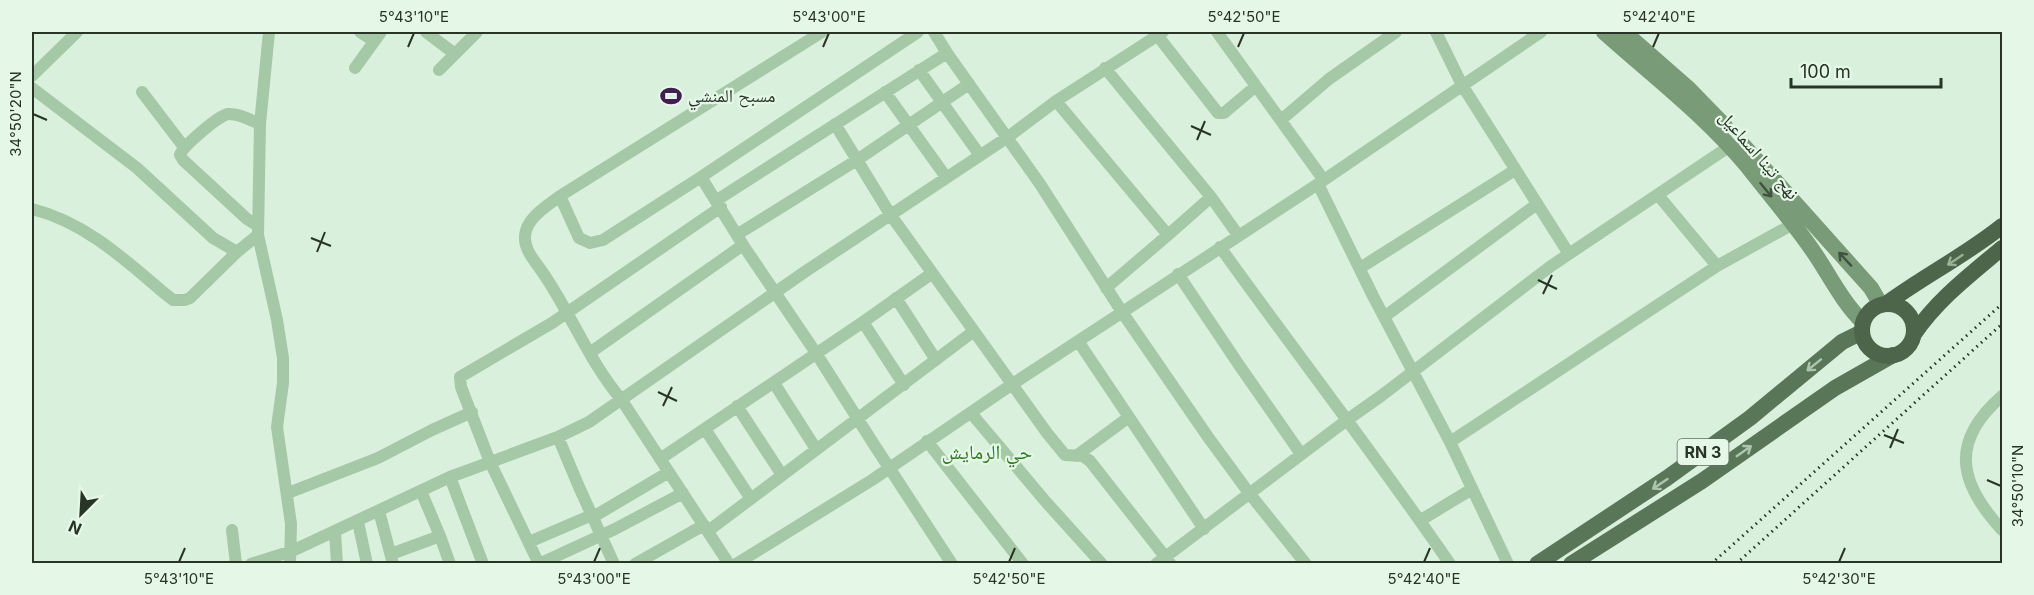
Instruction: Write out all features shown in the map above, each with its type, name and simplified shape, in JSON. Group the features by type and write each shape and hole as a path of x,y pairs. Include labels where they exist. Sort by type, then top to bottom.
{"highway":[{"path":"2002,226 1964,254 1873,309 1862,327 1866,344 1880,355 1893,356 1904,350 1940,300 2002,248"},
{"path":"1883,305 1901,308 1907,313 1911,319 1914,334"}],"main road":[{"name":"نهج تينا اسماعيل","path":"1604,32 1660,79 1730,146 1813,250 1862,327"},
{"name":"نهج تينا اسماعيل","path":"1624,32 1689,89 1738,139 1871,288 1883,305"},
{"name":"RN 3","path":"1537,564 1668,478 1750,418 1862,327"},
{"name":"RN 3","path":"1571,564 1702,481 1835,388 1893,356"}],"street":[{"path":"32,76 77,32"},
{"path":"269,32 260,124 258,231 283,358 283,383 277,427 288,493 291,557"},
{"path":"355,68 377,36 360,32"},
{"path":"426,32 455,54"},
{"path":"439,70 477,32"},
{"path":"729,564 605,377 568,312 527,250 525,237 532,220 560,196 822,32"},
{"path":"560,196 579,238 587,243 603,240 918,32"},
{"path":"934,32 1008,136 1122,312 1249,492 1306,564"},
{"path":"1217,32 1281,120 1321,181 1360,268 1450,442 1508,564"},
{"path":"1281,120 1338,72 1396,32"},
{"path":"1436,32 1462,85 1569,254"},
{"path":"736,564 872,480 888,467 1321,181 1541,32"},
{"path":"251,564 291,557 335,532 450,477 558,437 589,422 890,214 1160,33 1218,113 1224,113 1256,86"},
{"path":"683,493 602,535 539,564 490,462 461,387 460,377 568,312 719,203 835,124 947,53"},
{"path":"1105,68 1211,198 1238,235"},
{"path":"919,70 979,154"},
{"path":"591,352 740,240 969,84"},
{"path":"32,88 137,168 213,238 237,252"},
{"path":"885,92 946,177"},
{"path":"141,93 184,147"},
{"path":"1056,101 1168,235"},
{"path":"258,231 180,155 184,147 222,116 234,114 260,124"},
{"path":"835,124 890,214 1011,385 1062,452 1068,456 1083,456 1090,461 1164,561 1249,492 1569,254 1730,146"},
{"path":"1360,268 1515,170"},
{"path":"701,177 952,564"},
{"path":"1658,195 1717,266"},
{"path":"1106,288 1211,198"},
{"path":"1384,317 1537,204"},
{"path":"32,208 52,214 93,235 173,300 180,301 190,298 258,231"},
{"path":"1450,442 1717,266 1793,224"},
{"path":"1220,247 1421,520 1450,564"},
{"path":"660,459 931,274"},
{"path":"1178,274 1301,454"},
{"path":"896,298 936,360"},
{"path":"863,322 904,385"},
{"path":"635,564 706,528 751,499 974,331"},
{"path":"1078,341 1204,529"},
{"path":"774,383 816,449"},
{"path":"2002,396 1983,415 1977,425 1968,445 1966,461 1968,478 1975,494 1984,510 2002,530"},
{"path":"737,406 782,475"},
{"path":"288,493 378,458 472,412"},
{"path":"971,412 1046,502 1102,564"},
{"path":"1076,456 1129,417"},
{"path":"705,429 751,499"},
{"path":"558,437 614,564"},
{"path":"927,441 1023,564"},
{"path":"529,542 592,516 669,472"},
{"path":"450,477 483,564"},
{"path":"1421,520 1472,489"},
{"path":"420,491 450,564"},
{"path":"379,511 392,559 440,536"},
{"path":"358,522 367,564"},
{"path":"232,530 236,564"},
{"path":"335,532 337,564"}],"railway":[{"path":"1711,564 2002,304"},
{"path":"1736,564 2002,324"}],"place":[{"name":"مسبح المنشي","path":"671,96"}],"district":[{"name":"حي الرمايش","path":"987,452"}]}
